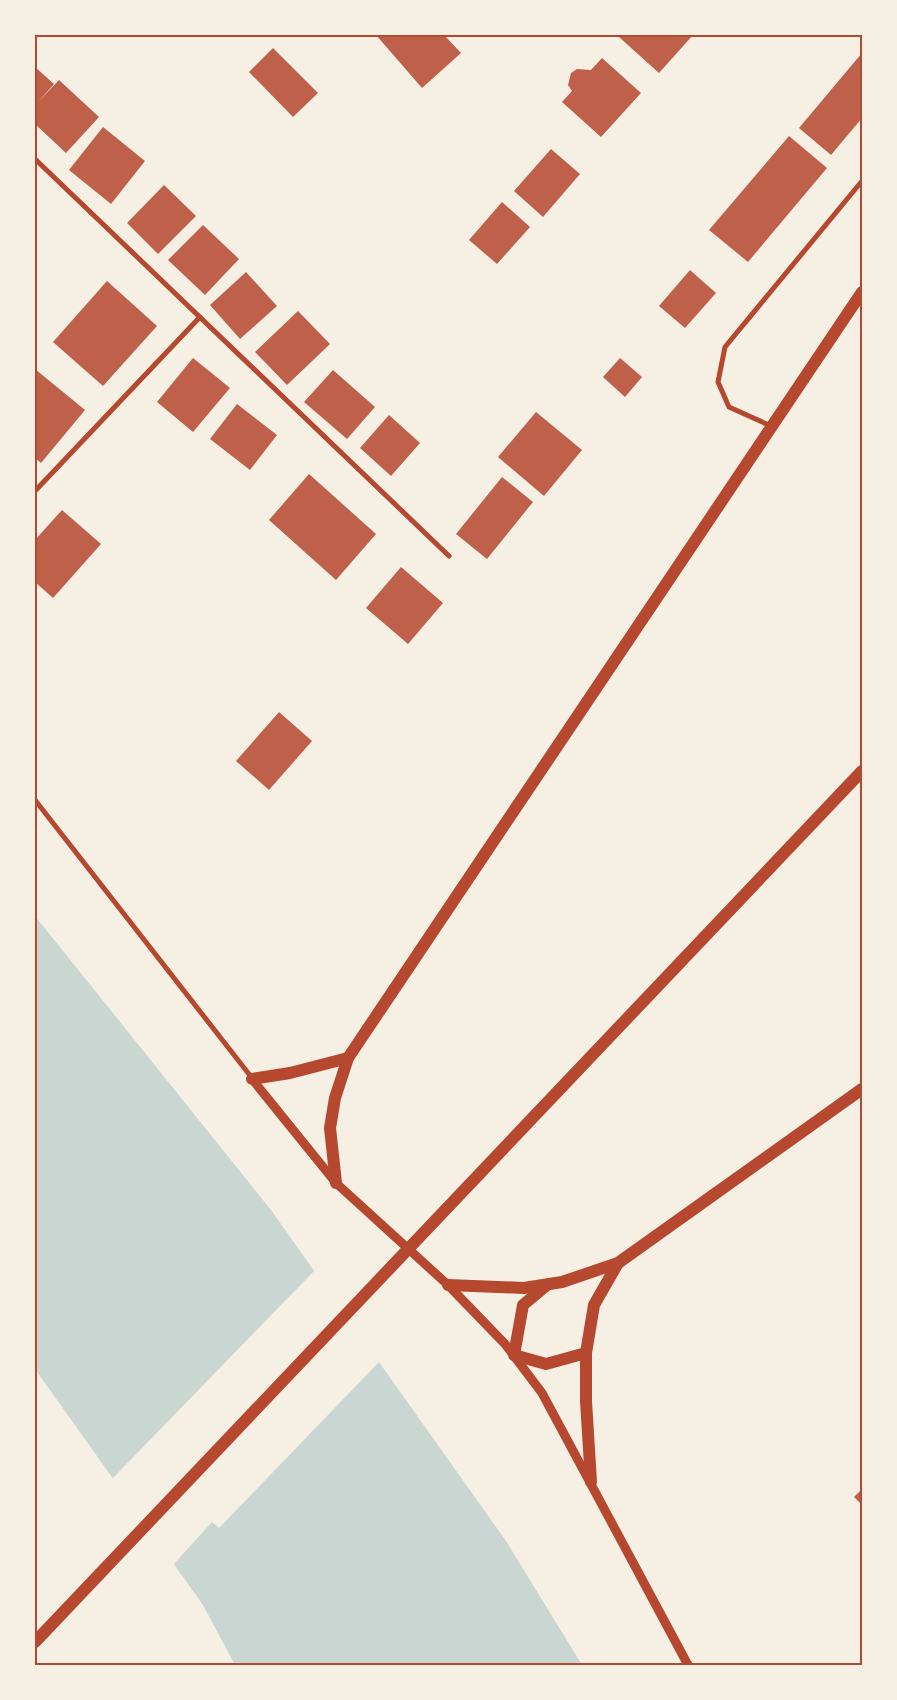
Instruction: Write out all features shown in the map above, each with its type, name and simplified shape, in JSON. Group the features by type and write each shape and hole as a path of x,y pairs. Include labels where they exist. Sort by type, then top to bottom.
{"main road":[{"path":"336,1183 330,1128 335,1098 348,1058 774,427 862,292"},
{"path":"35,1642 862,771"},
{"path":"252,1079 290,1073 348,1058"},
{"path":"448,1285 524,1288 548,1285 562,1282 618,1262 862,1088"},
{"path":"591,1482 586,1401 586,1354 594,1305 618,1262"},
{"path":"548,1285 523,1305 514,1355 546,1364 586,1354"}],"street":[{"path":"35,159 449,556"},
{"path":"774,427 729,407 718,382 725,347 862,180"},
{"path":"35,491 200,317"},
{"path":"35,800 252,1079 336,1183 448,1285 514,1355 542,1393 688,1665"}],"shaded area":[{"path":"35,916 271,1210 506,1541 582,1665 235,1665 203,1605 35,1369"}],"pier":[{"path":"316,1269 381,1360 219,1528 212,1522 172,1566 111,1480"}],"building":[{"path":"376,35 444,35 461,53 422,88"},
{"path":"622,35 693,35 659,73 619,37"},
{"path":"273,48 318,93 293,117 249,72"},
{"path":"862,53 862,118 831,155 799,128"},
{"path":"602,58 641,93 601,137 562,102 572,91 568,85 571,73 577,69 591,70"},
{"path":"35,67 54,84 38,102 59,80 99,117 66,153 35,124"},
{"path":"103,127 145,161 111,204 69,170"},
{"path":"789,136 827,168 748,262 709,230"},
{"path":"551,149 580,174 543,217 514,191"},
{"path":"164,185 196,216 158,254 127,223"},
{"path":"502,202 530,227 497,264 469,240"},
{"path":"203,225 239,259 205,295 168,260"},
{"path":"690,270 716,293 685,328 659,306"},
{"path":"246,272 277,306 240,339 210,305"},
{"path":"107,281 157,326 103,386 53,342"},
{"path":"298,311 330,344 287,385 255,352"},
{"path":"193,358 230,388 193,432 157,402"},
{"path":"620,358 642,377 625,397 603,377"},
{"path":"35,369 85,410 41,463 35,458"},
{"path":"333,370 375,407 347,439 304,402"},
{"path":"237,404 277,435 250,470 210,439"},
{"path":"536,412 582,450 544,496 498,457"},
{"path":"389,415 420,443 391,476 360,448"},
{"path":"309,474 376,534 336,580 269,520"},
{"path":"502,477 533,502 487,559 456,534"},
{"path":"62,510 101,544 53,598 35,582 35,540"},
{"path":"401,567 443,603 408,644 366,608"},
{"path":"279,712 312,741 269,790 236,761"},
{"path":"862,1489 862,1505 854,1497"}]}
